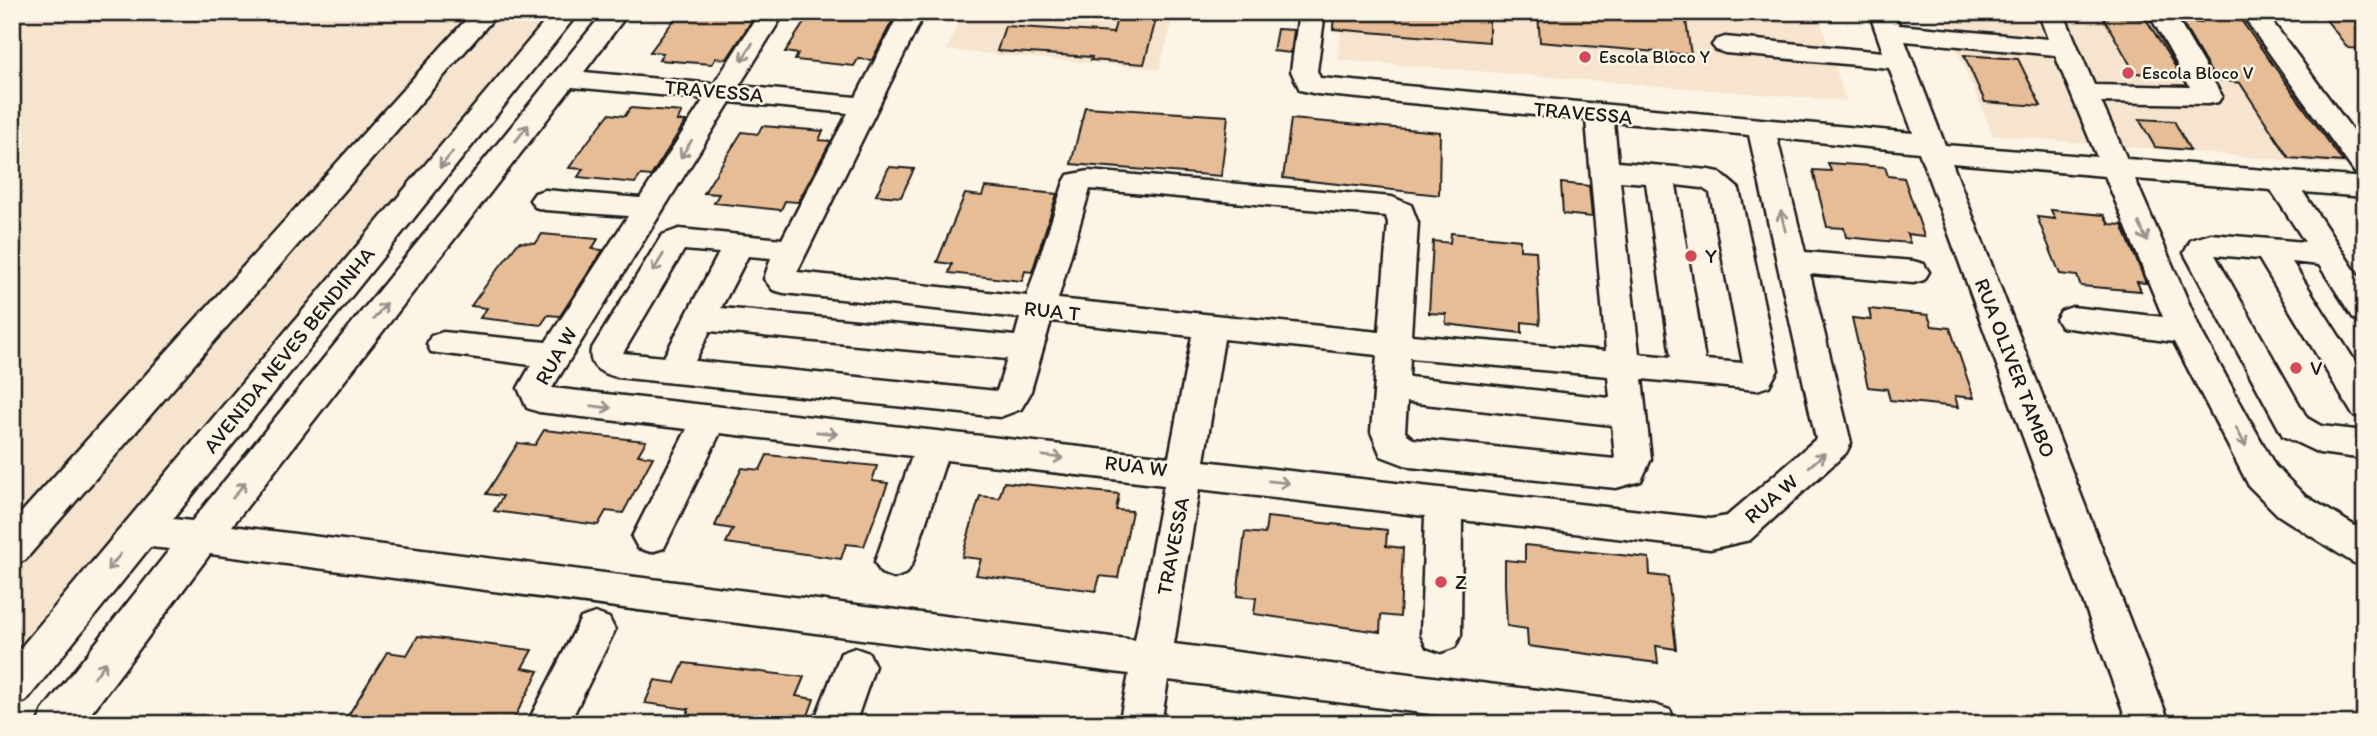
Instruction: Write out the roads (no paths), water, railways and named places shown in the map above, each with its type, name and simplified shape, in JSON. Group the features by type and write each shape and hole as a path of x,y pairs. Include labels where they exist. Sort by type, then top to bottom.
{"street":[{"path":"12,549 487,12"},
{"name":"AVENIDA NEVES BENDINHA","path":"12,688 567,12"},
{"path":"58,724 200,539 617,12"},
{"name":"RUA W","path":"773,12 554,355 535,388 539,399 1710,534 1737,529 1834,443 1761,129"},
{"name":"RUA T","path":"913,12 791,250 780,275 784,282 1394,345 1748,378 1757,376 1761,370 1724,188 1709,179 1660,177"},
{"name":"TRAVESSA","path":"1312,12 1304,71 1309,84 1761,129 2116,169 2365,188"},
{"path":"2050,12 2185,331 2269,486 2291,505 2365,551"},
{"path":"2084,93 2208,96 2163,16 2155,12"},
{"path":"2252,12 2365,167"},
{"path":"1725,45 1889,35 2065,48"},
{"name":"RUA OLIVER TAMBO","path":"1889,35 2149,724"},
{"name":"TRAVESSA","path":"566,78 863,106"},
{"path":"791,250 679,239 668,246 607,349 606,359 617,365 1000,404 1009,400 1013,394 1078,182 1089,180 1392,206 1401,212 1403,223 1388,432 1393,446 1410,453 1616,474 1628,471 1633,459 1599,114"},
{"path":"1604,170 1660,177 1690,372"},
{"path":"2281,182 2365,311"},
{"path":"545,200 648,208"},
{"path":"673,371 739,244"},
{"path":"2328,255 2211,244 2202,247 2199,253 2295,427 2304,435 2317,440 2365,444"},
{"path":"2269,249 2365,406"},
{"path":"1792,262 1913,272"},
{"path":"700,318 1026,349"},
{"path":"2072,319 2185,331"},
{"name":"TRAVESSA","path":"1140,724 1210,327"},
{"path":"443,344 554,355"},
{"path":"1391,388 1627,413"},
{"path":"651,537 709,420"},
{"path":"894,562 934,444"},
{"path":"1441,635 1444,504"},
{"path":"140,530 1654,724"},
{"path":"548,724 595,630"},
{"path":"834,724 855,666"}],"place":[{"name":"Escola Bloco Y","path":"1585,57"},
{"name":"Escola Bloco V","path":"2128,73"},
{"name":"Y","path":"1691,256"},
{"name":"V","path":"2296,368"},
{"name":"Z","path":"1441,582"}]}
